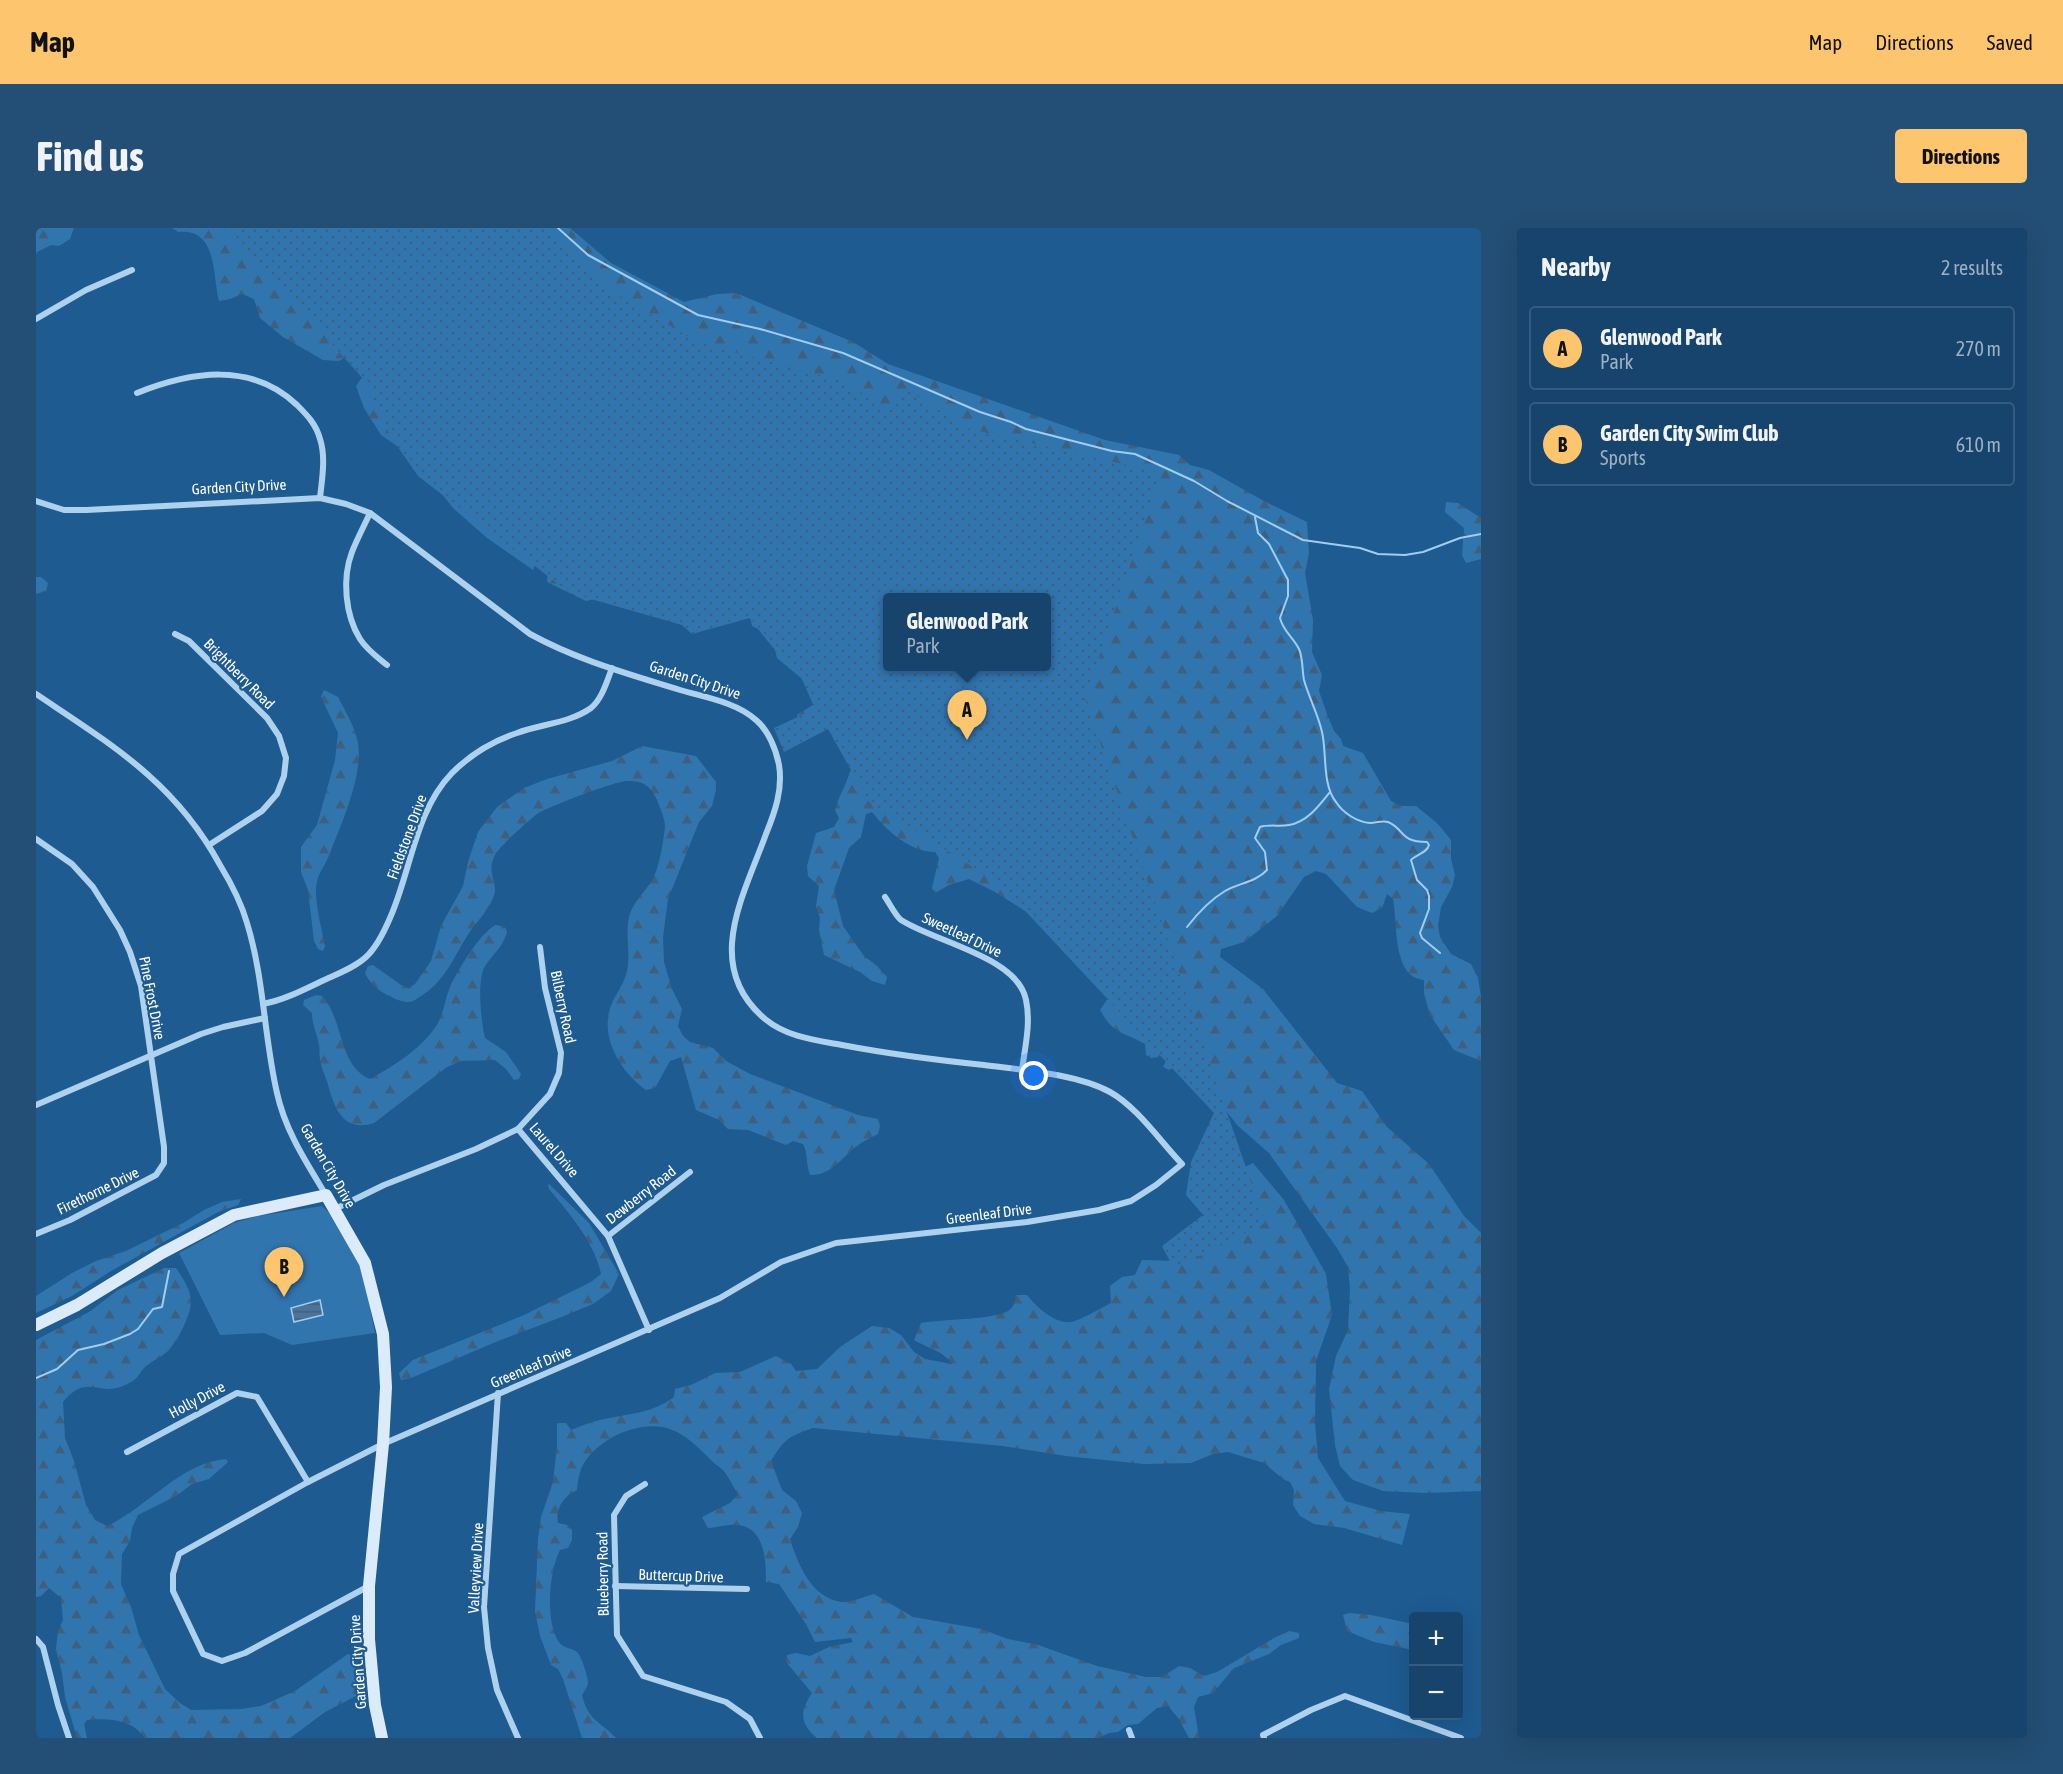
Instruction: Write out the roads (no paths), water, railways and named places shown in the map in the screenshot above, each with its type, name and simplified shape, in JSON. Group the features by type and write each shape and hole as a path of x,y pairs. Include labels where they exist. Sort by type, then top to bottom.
{"street":[{"path":"36,319 86,290 132,270"},
{"path":"137,393 166,381 198,375 231,374 263,383 289,397 311,418 320,439 323,466 320,498"},
{"name":"Garden City Drive","path":"36,501 64,510 320,498 346,504 370,513 530,634 550,645 612,668 736,708 756,720 770,739 779,763 781,786 772,818 735,918 730,943 732,963 739,985 753,1007 783,1032 805,1038 889,1054 1022,1070 1091,1083 1125,1102 1182,1164"},
{"path":"370,513 351,554 347,574 347,597 351,620 360,639 370,652 387,665"},
{"name":"Brightberry Road","path":"176,634 189,641 267,718 279,736 286,758 284,776 277,795 262,811 209,845"},
{"name":"Fieldstone Drive","path":"263,1004 278,1001 351,967 366,957 379,940 394,909 426,812 438,790 469,758 489,745 518,732 577,715 592,707 602,694 612,668"},
{"name":"Garden City Drive","path":"36,694 138,765 186,812 209,845 233,888 247,923 277,1094 288,1128 300,1154 335,1209 365,1263 383,1334 386,1387 383,1444 369,1586 372,1676 382,1738"},
{"name":"Pine Frost Drive","path":"36,839 72,864 93,887 120,930 141,986 151,1056"},
{"name":"Sweetleaf Drive","path":"885,897 899,919 1000,965 1014,977 1026,997 1029,1019 1022,1070"},
{"name":"Bilberry Road","path":"518,1129 550,1094 559,1073 561,1053 545,988 540,947"},
{"path":"36,1105 223,1026 265,1018"},
{"name":"Firethorne Drive","path":"36,1234 121,1195 150,1179 161,1169 164,1163 164,1147 151,1056"},
{"name":"Laurel Drive","path":"335,1209 384,1185 476,1149 518,1129 608,1236 650,1330"},
{"name":"Greenleaf Drive","path":"369,1586 245,1653 222,1661 203,1654 173,1591 173,1574 179,1554 308,1482 383,1444 720,1298 781,1262 836,1244 1027,1222 1099,1210 1131,1201 1182,1164"},
{"name":"Dewberry Road","path":"608,1236 690,1172"},
{"path":"36,1325 77,1305 144,1263 234,1215 326,1195"},
{"name":"Holly Drive","path":"127,1452 237,1393 257,1397 308,1482"},
{"name":"Valleyview Drive","path":"498,1394 484,1607 488,1648 497,1690 518,1738"},
{"name":"Blueberry Road","path":"645,1485 626,1496 614,1515 617,1635 643,1676 726,1702 750,1719 760,1738"},
{"name":"Buttercup Drive","path":"615,1586 747,1589"},
{"path":"36,1639 43,1647 69,1738"},
{"path":"1264,1738 1263,1736 1311,1710 1345,1696 1461,1738"},
{"path":"1129,1730 1132,1738"}],"waterway":[{"path":"558,228 588,255 698,315 760,329 843,353 980,412 1026,429 1112,451 1135,454 1194,481 1227,501 1303,540 1360,548 1378,554 1405,555 1423,552 1460,538 1481,534"},
{"path":"1255,517 1258,533 1269,544 1288,580 1288,596 1280,618 1283,627 1297,645 1300,653 1304,680 1322,732 1327,778 1332,795 1342,810 1355,819 1370,823 1388,822 1407,838 1427,842 1429,845 1426,850 1411,860 1417,880 1427,890 1429,896 1429,909 1420,933 1422,938 1440,953"},
{"path":"1187,927 1219,895 1230,888 1253,880 1267,870 1265,852 1255,838 1260,827 1289,825 1301,821 1312,813 1330,792"},
{"path":"36,1378 57,1369 78,1350 104,1344 138,1329 153,1309 162,1307 169,1271"}],"place":[{"name":"Glenwood Park","path":"967,740"},
{"name":"Garden City Swim Club","path":"284,1297"}]}
